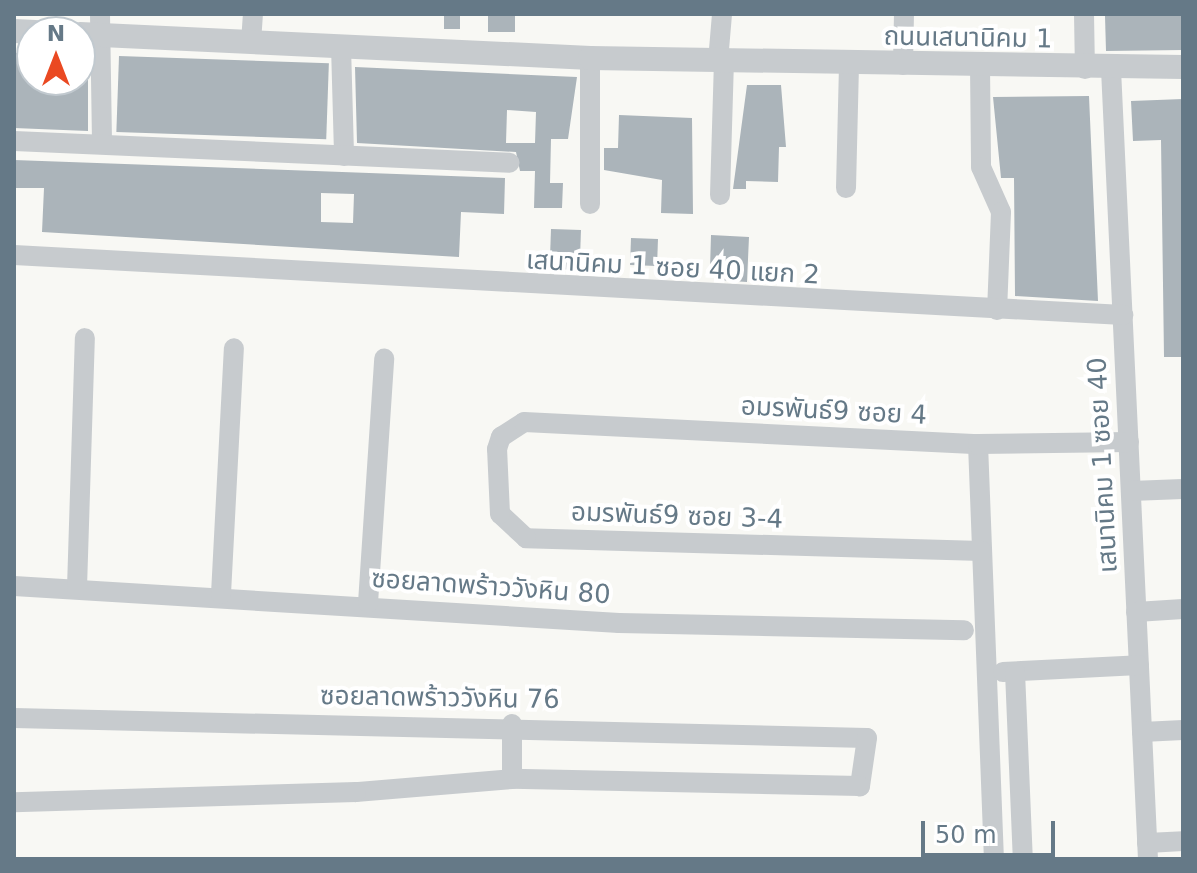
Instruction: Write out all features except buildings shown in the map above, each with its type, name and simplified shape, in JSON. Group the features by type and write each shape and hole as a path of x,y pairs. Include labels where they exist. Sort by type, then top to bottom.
{"street":[{"path":"251,42 253,14"},
{"path":"720,195 722,14"},
{"path":"903,65 904,14"},
{"path":"1084,14 1085,69"},
{"name":"ถนนเสนานิคม 1","path":"96,28 251,42 590,58 1085,69 1183,67"},
{"path":"341,46 344,156"},
{"path":"96,57 102,143"},
{"path":"590,58 590,204"},
{"path":"846,188 849,64"},
{"path":"980,66 981,167 1001,212 997,310"},
{"name":"เสนานิคม 1 ซอย 40","path":"1111,69 1147,851"},
{"path":"14,141 510,163"},
{"name":"เสนานิคม 1 ซอย 40 แยก 2","path":"14,255 220,269 1123,315"},
{"path":"77,588 85,338"},
{"path":"221,594 234,348"},
{"path":"368,603 384,359"},
{"name":"อมรพันธ์9 ซอย 4","path":"538,422 978,444 1129,442"},
{"name":"อมรพันธ์9 ซอย 3-4","path":"538,422 511,427 497,449 500,514 526,538 982,551"},
{"path":"978,444 994,859"},
{"path":"1131,491 1183,489"},
{"name":"ซอยลาดพร้าววังหิน 80","path":"14,586 221,594 619,623 964,630"},
{"path":"1136,612 1183,609"},
{"path":"987,673 1139,665"},
{"path":"1015,672 1023,859"},
{"name":"ซอยลาดพร้าววังหิน 76","path":"14,718 512,724 866,736 862,785 512,779"},
{"path":"14,802 356,792 512,779 512,724"},
{"path":"1142,732 1183,730"},
{"path":"1147,851 1183,841"}]}
